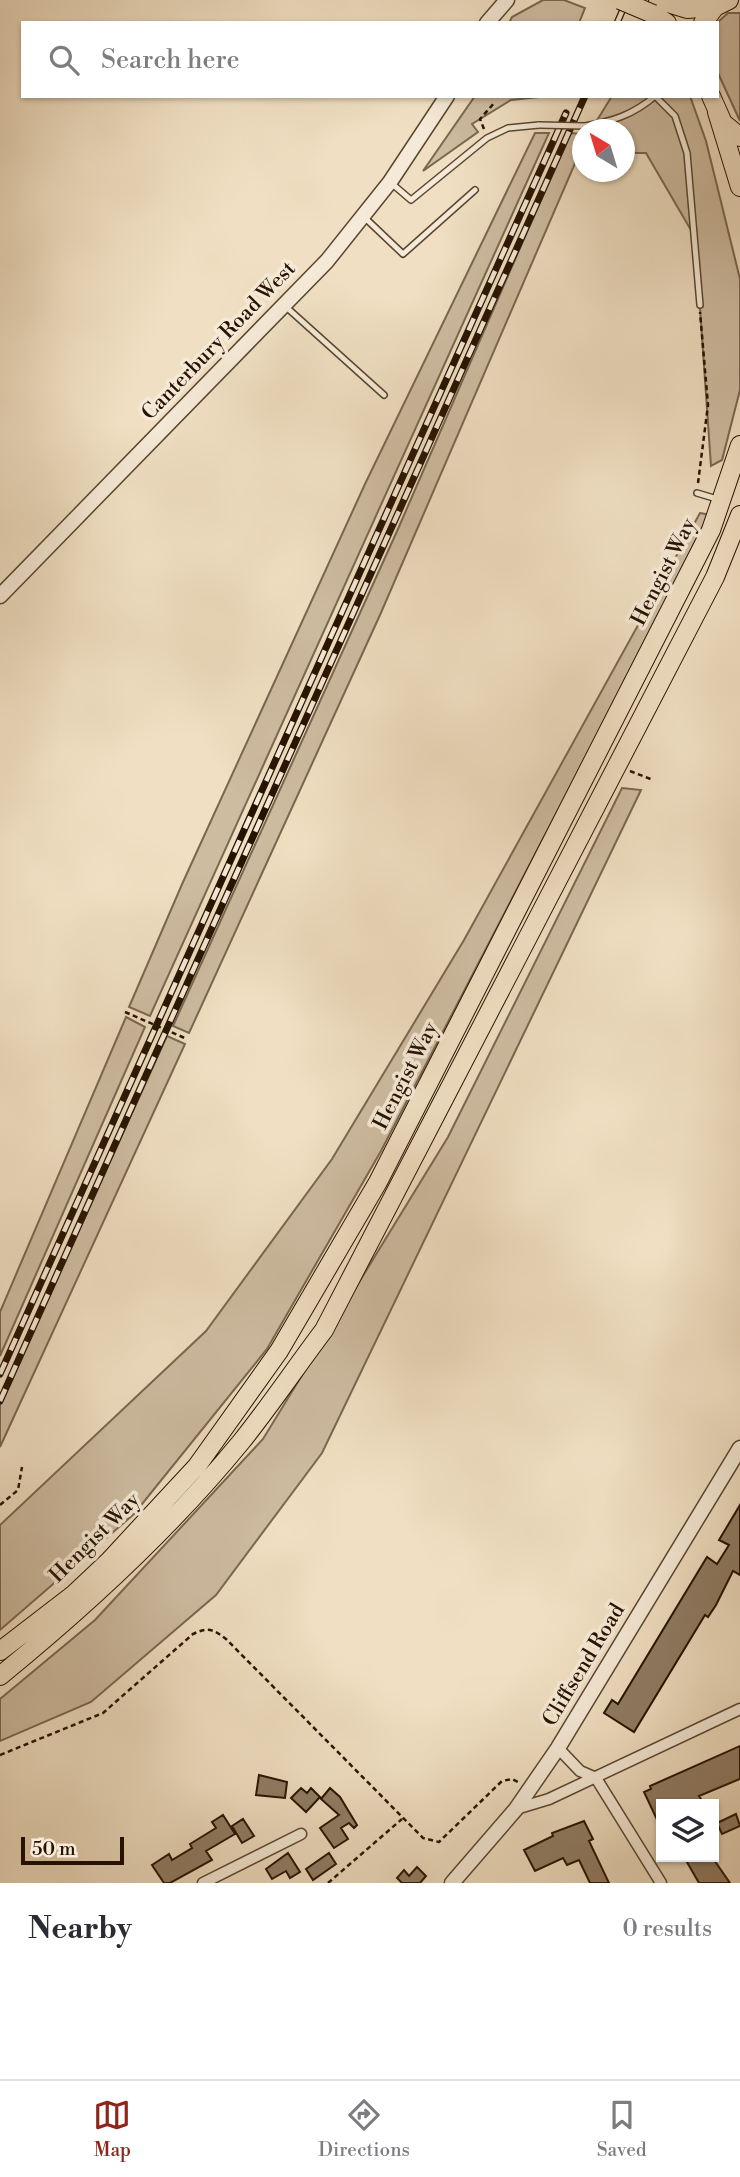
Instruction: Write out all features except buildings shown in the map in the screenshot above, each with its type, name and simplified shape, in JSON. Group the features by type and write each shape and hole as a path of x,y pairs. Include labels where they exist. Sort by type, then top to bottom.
{"main road":[{"path":"620,0 660,9 726,4"},
{"path":"705,21 726,4"},
{"path":"714,104 731,132 740,137"},
{"path":"714,104 740,187"},
{"name":"Hengist Way","path":"0,1651 73,1595 109,1561 197,1466 279,1351 378,1182 711,530 740,445"},
{"name":"Hengist Way","path":"0,1676 83,1608 164,1528 241,1442 324,1330 715,577 740,515"}],"street":[{"path":"487,21 492,0"},
{"path":"488,21 507,0"},
{"name":"Canterbury Road West","path":"0,596 327,261 390,182 446,98"},
{"name":"Cliffsend Road","path":"452,1883 516,1809 558,1748 738,1454"},
{"path":"516,1809 549,1799 740,1709"},
{"path":"558,1748 580,1771 596,1778 661,1883"},
{"path":"203,1883 301,1834"}],"lane":[{"path":"390,182 411,200 488,138 508,128 539,125 585,126 619,120 652,98"},
{"path":"657,98 675,116 687,153 700,305"},
{"path":"363,216 403,254 475,190"},
{"path":"284,305 384,396"},
{"path":"697,493 722,501"}],"path":[{"path":"488,138 480,119 495,102"},
{"path":"697,493 708,405 700,305"},
{"path":"618,766 653,780"},
{"path":"125,1012 187,1039"},
{"path":"0,1505 18,1490 22,1467"},
{"path":"0,1755 103,1713 193,1634 204,1629 214,1630 423,1838 439,1842 502,1781 512,1779 530,1790"},
{"path":"328,1883 402,1819"}],"shaded area":[{"path":"543,0 564,0 585,8 580,21 510,21 512,17"},
{"path":"728,13 740,13 740,121 719,75 719,21"},
{"path":"474,98 530,98 511,100 472,124 478,132 423,171"},
{"path":"611,98 691,98 706,141 740,279 740,390 722,460 711,466 695,237 646,153 635,153 635,119 598,119"},
{"path":"535,133 549,133 150,1016 129,1007 183,882 365,484"},
{"path":"572,133 572,170 380,615 189,1033 173,1026 398,529"},
{"path":"700,513 711,515 381,1151 267,1349 134,1514 0,1630 0,1525 206,1331 332,1159 464,940"},
{"path":"622,788 641,790 322,1453 216,1595 91,1702 0,1741 0,1699 95,1620 263,1439 448,1137"},
{"path":"126,1017 145,1027 0,1356 0,1312"},
{"path":"167,1036 185,1044 0,1447 0,1404"}],"railway":[{"path":"618,21 627,0"},
{"path":"0,1401 584,98"},
{"path":"0,1374 566,113"}]}
